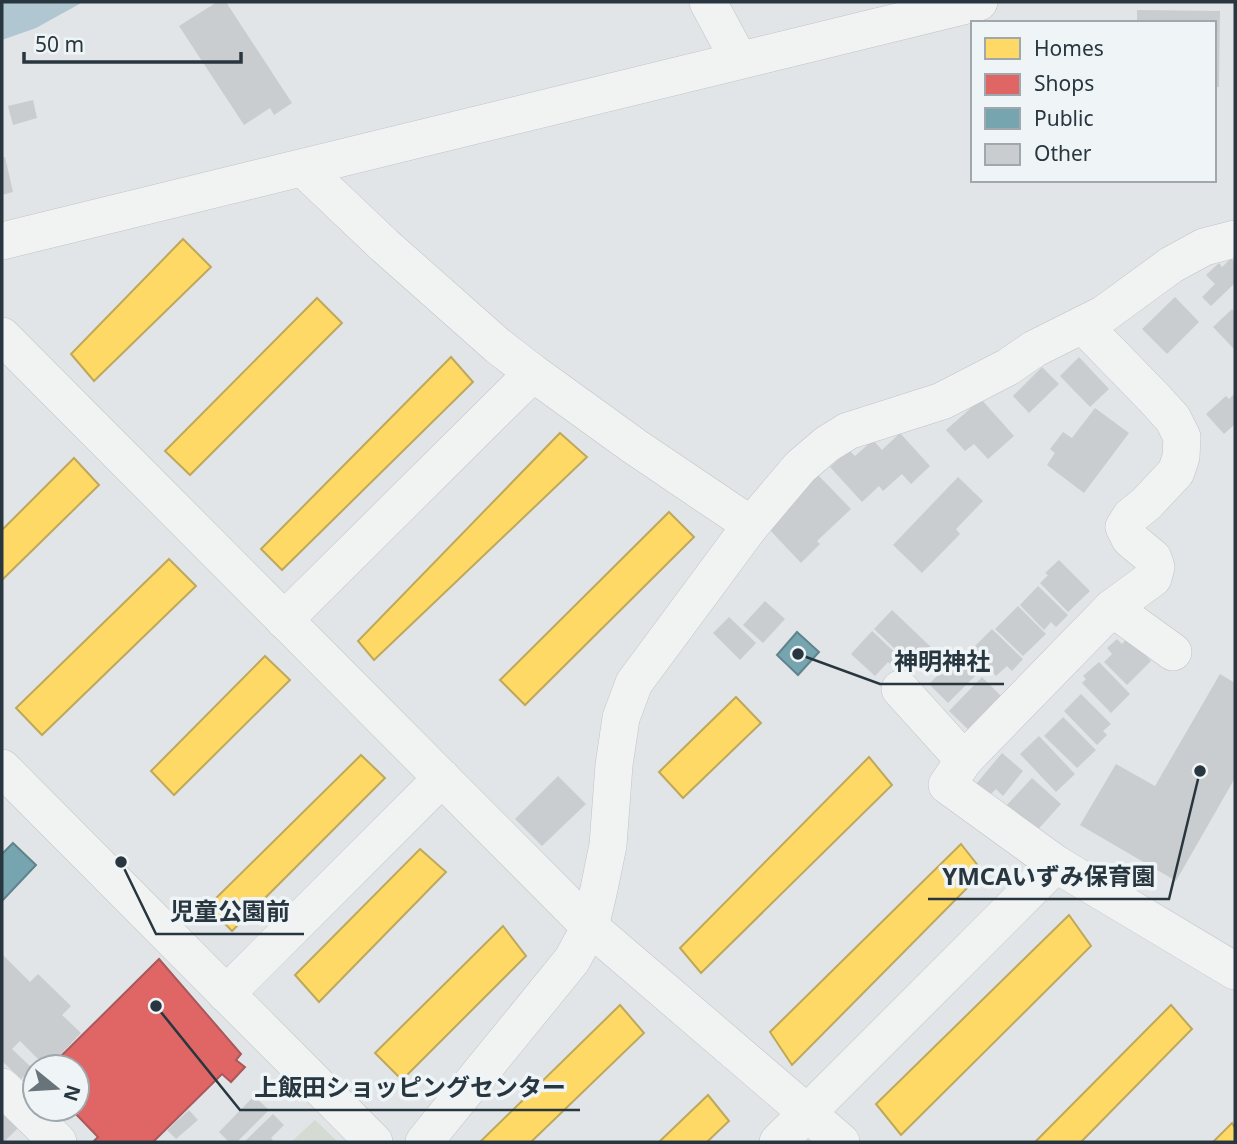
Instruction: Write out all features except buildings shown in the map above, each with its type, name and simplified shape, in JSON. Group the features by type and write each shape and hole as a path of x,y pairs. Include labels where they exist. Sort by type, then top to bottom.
{"street":[{"path":"708,2 739,60"},
{"path":"2,241 979,2"},
{"path":"303,168 384,245 498,346 634,446 751,525"},
{"path":"424,1142 572,960 590,927 608,845 614,765 621,718 634,683 751,525 800,467 827,444 848,431 942,401 1008,367 1034,349 1104,314 1171,264 1204,247 1235,239"},
{"path":"1083,324 1173,419 1182,437 1181,457 1176,472 1131,516 1124,527 1130,539 1153,558 1156,567 1153,578 1112,608 964,760 947,785 1056,864 1235,971"},
{"path":"2,335 590,927 841,1142"},
{"path":"285,620 533,373"},
{"path":"1112,608 1173,652"},
{"path":"900,689 964,760"},
{"path":"2,768 374,1142"},
{"path":"226,994 442,778"},
{"path":"778,1142 1056,864"},
{"path":"2,1087 58,1142"}],"shaded area":[{"path":"315,1120 338,1142 291,1142"}],"water":[{"path":"2,2 83,2 36,28 2,40"}],"place":[{"name":"神明神社","path":"798,654"},
{"name":"YMCAいずみ保育園","path":"1200,771"},
{"name":"児童公園前","path":"121,862"},
{"name":"上飯田ショッピングセンター","path":"156,1006"}]}
